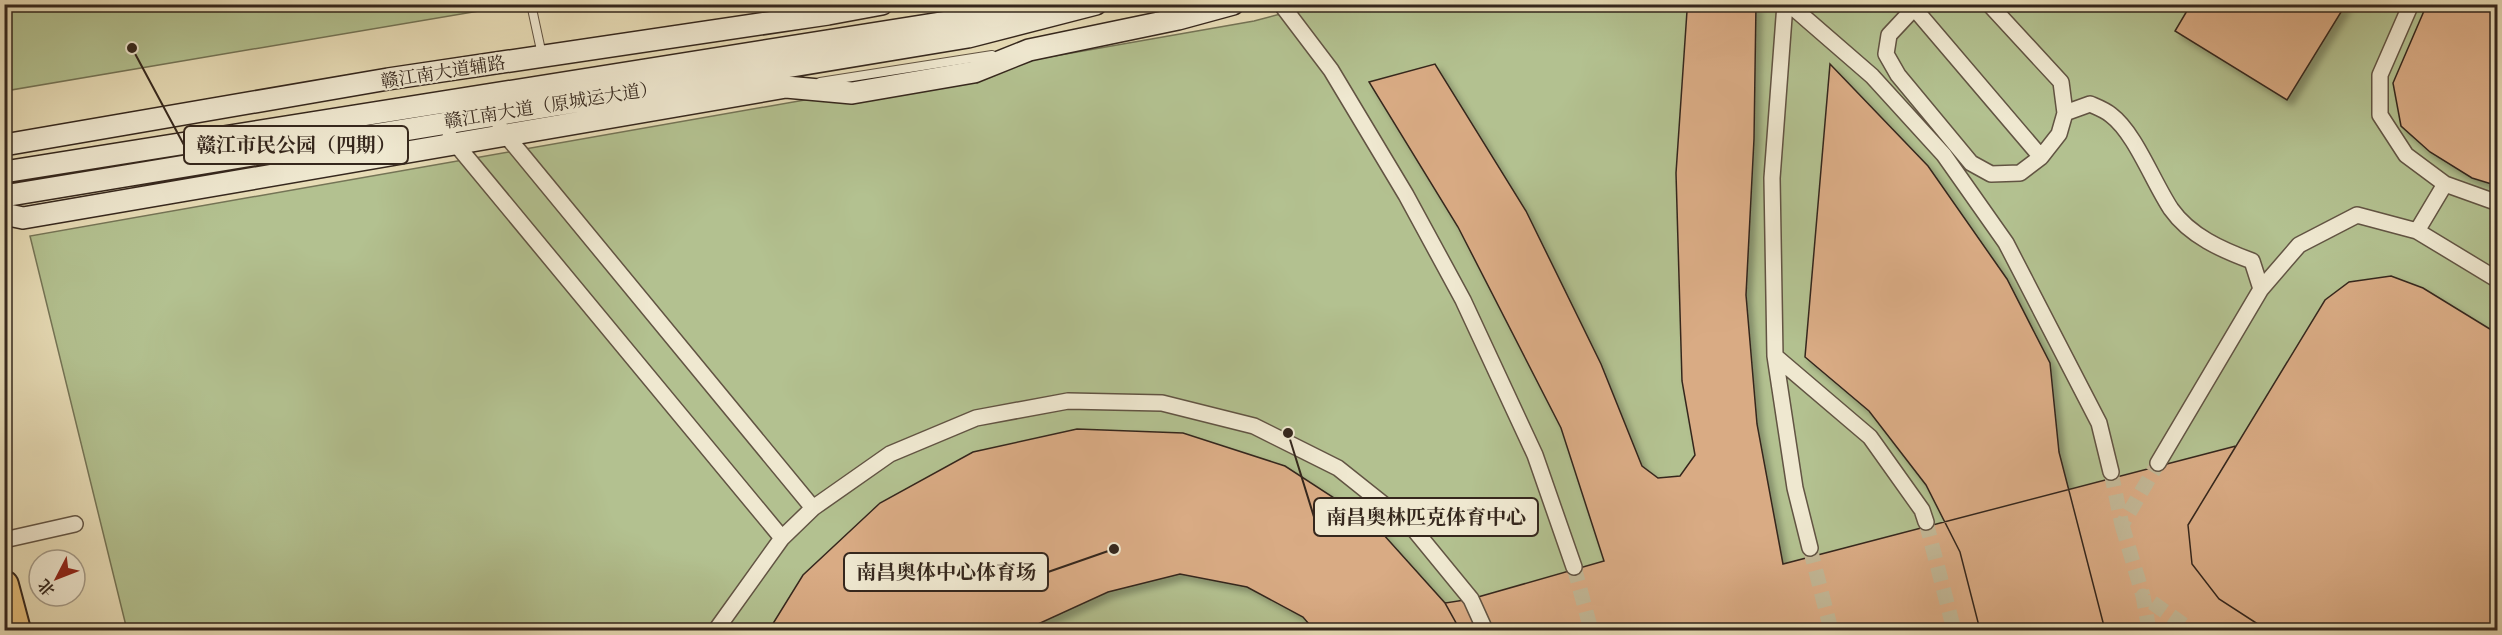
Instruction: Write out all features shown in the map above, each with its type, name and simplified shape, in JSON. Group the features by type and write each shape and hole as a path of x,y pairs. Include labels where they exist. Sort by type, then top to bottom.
{"highway":[{"path":"4,585 16,630"}],"street":[{"name":"赣江南大道辅路","path":"4,146 388,79 882,4"},
{"name":"赣江南大道（原城运大道）","path":"4,172 960,20 1023,4"},
{"name":"赣江南大道（原城运大道）","path":"4,196 968,37 1096,4"},
{"path":"4,214 23,218 786,87 852,93 974,72 1029,50 1178,19 1233,4"},
{"path":"1281,4 1331,70 1406,195 1462,300 1535,455 1574,567"},
{"path":"1787,4 1872,76 1944,155 2006,243 2099,423 2110,472"},
{"path":"1787,4 1772,178 1775,356 1795,488 1810,548"},
{"path":"1989,4 2061,82 2065,113 2059,134 2041,157 2020,173 1992,174 1971,163 1898,75 1886,54 1889,35 1916,6 2041,157"},
{"path":"2411,4 2380,75 2380,115 2406,155 2445,184 2498,203"},
{"path":"1872,76 1898,75"},
{"path":"473,97 813,508"},
{"path":"2065,113 2090,104 2111,115 2127,133 2172,210 2197,235 2224,251 2252,261 2261,289"},
{"path":"423,105 782,538"},
{"path":"1944,155 1959,148"},
{"path":"2417,231 2445,184"},
{"path":"2158,463 2261,289 2299,245 2357,215 2417,231 2498,280"},
{"path":"1775,356 1870,437 1922,510 1926,522"},
{"path":"716,630 782,538 813,508 890,454 976,418 1068,400 1162,403 1254,426 1338,468 1412,526 1471,599 1485,630"},
{"path":"4,540 75,524"}],"lane":[{"path":"531,4 543,57"}],"green space":[{"path":"5,4 514,4 514,5 5,91"},
{"path":"1314,5 2497,5 2497,630 127,630 30,236 1254,21"}],"building":[{"path":"1719,4 1756,4 1754,139 1746,295 1757,424 1783,564 2236,446 2188,525 2192,564 2219,599 2267,630 1460,630 1445,603 1471,599 1604,561 1561,428 1458,227 1369,82 1435,64 1526,211 1601,364 1642,466 1658,478 1680,476 1695,455 1682,381 1676,173 1687,11"},
{"path":"2191,4 2346,4 2287,100 2175,31"},
{"path":"2427,4 2498,4 2498,186 2472,178 2430,152 2401,126 2393,83"},
{"path":"1830,64 1928,166 2007,279 2050,363 2059,452 2105,630 1980,630 1960,552 1926,485 1869,411 1805,357"},
{"path":"2391,276 2423,288 2498,334 2498,630 2267,630 2219,599 2192,564 2188,525 2325,300 2349,282"},
{"path":"1077,429 1183,433 1285,466 1374,524 1445,603 1460,630 1314,630 1303,617 1247,587 1180,574 1108,592 1025,630 769,630 803,575 880,503 973,452"}],"tunnel":[{"path":"2111,472 2122,525 2158,463"},
{"path":"1926,522 1954,630"},
{"path":"2122,525 2143,596"},
{"path":"1810,548 1831,630"},
{"path":"1574,567 1591,630"},
{"path":"2149,630 2143,596 2191,630"}],"place":[{"name":"赣江市民公园（四期）","path":"132,48"},
{"name":"南昌奥林匹克体育中心","path":"1288,433"},
{"name":"南昌奥体中心体育场","path":"1114,549"}]}
